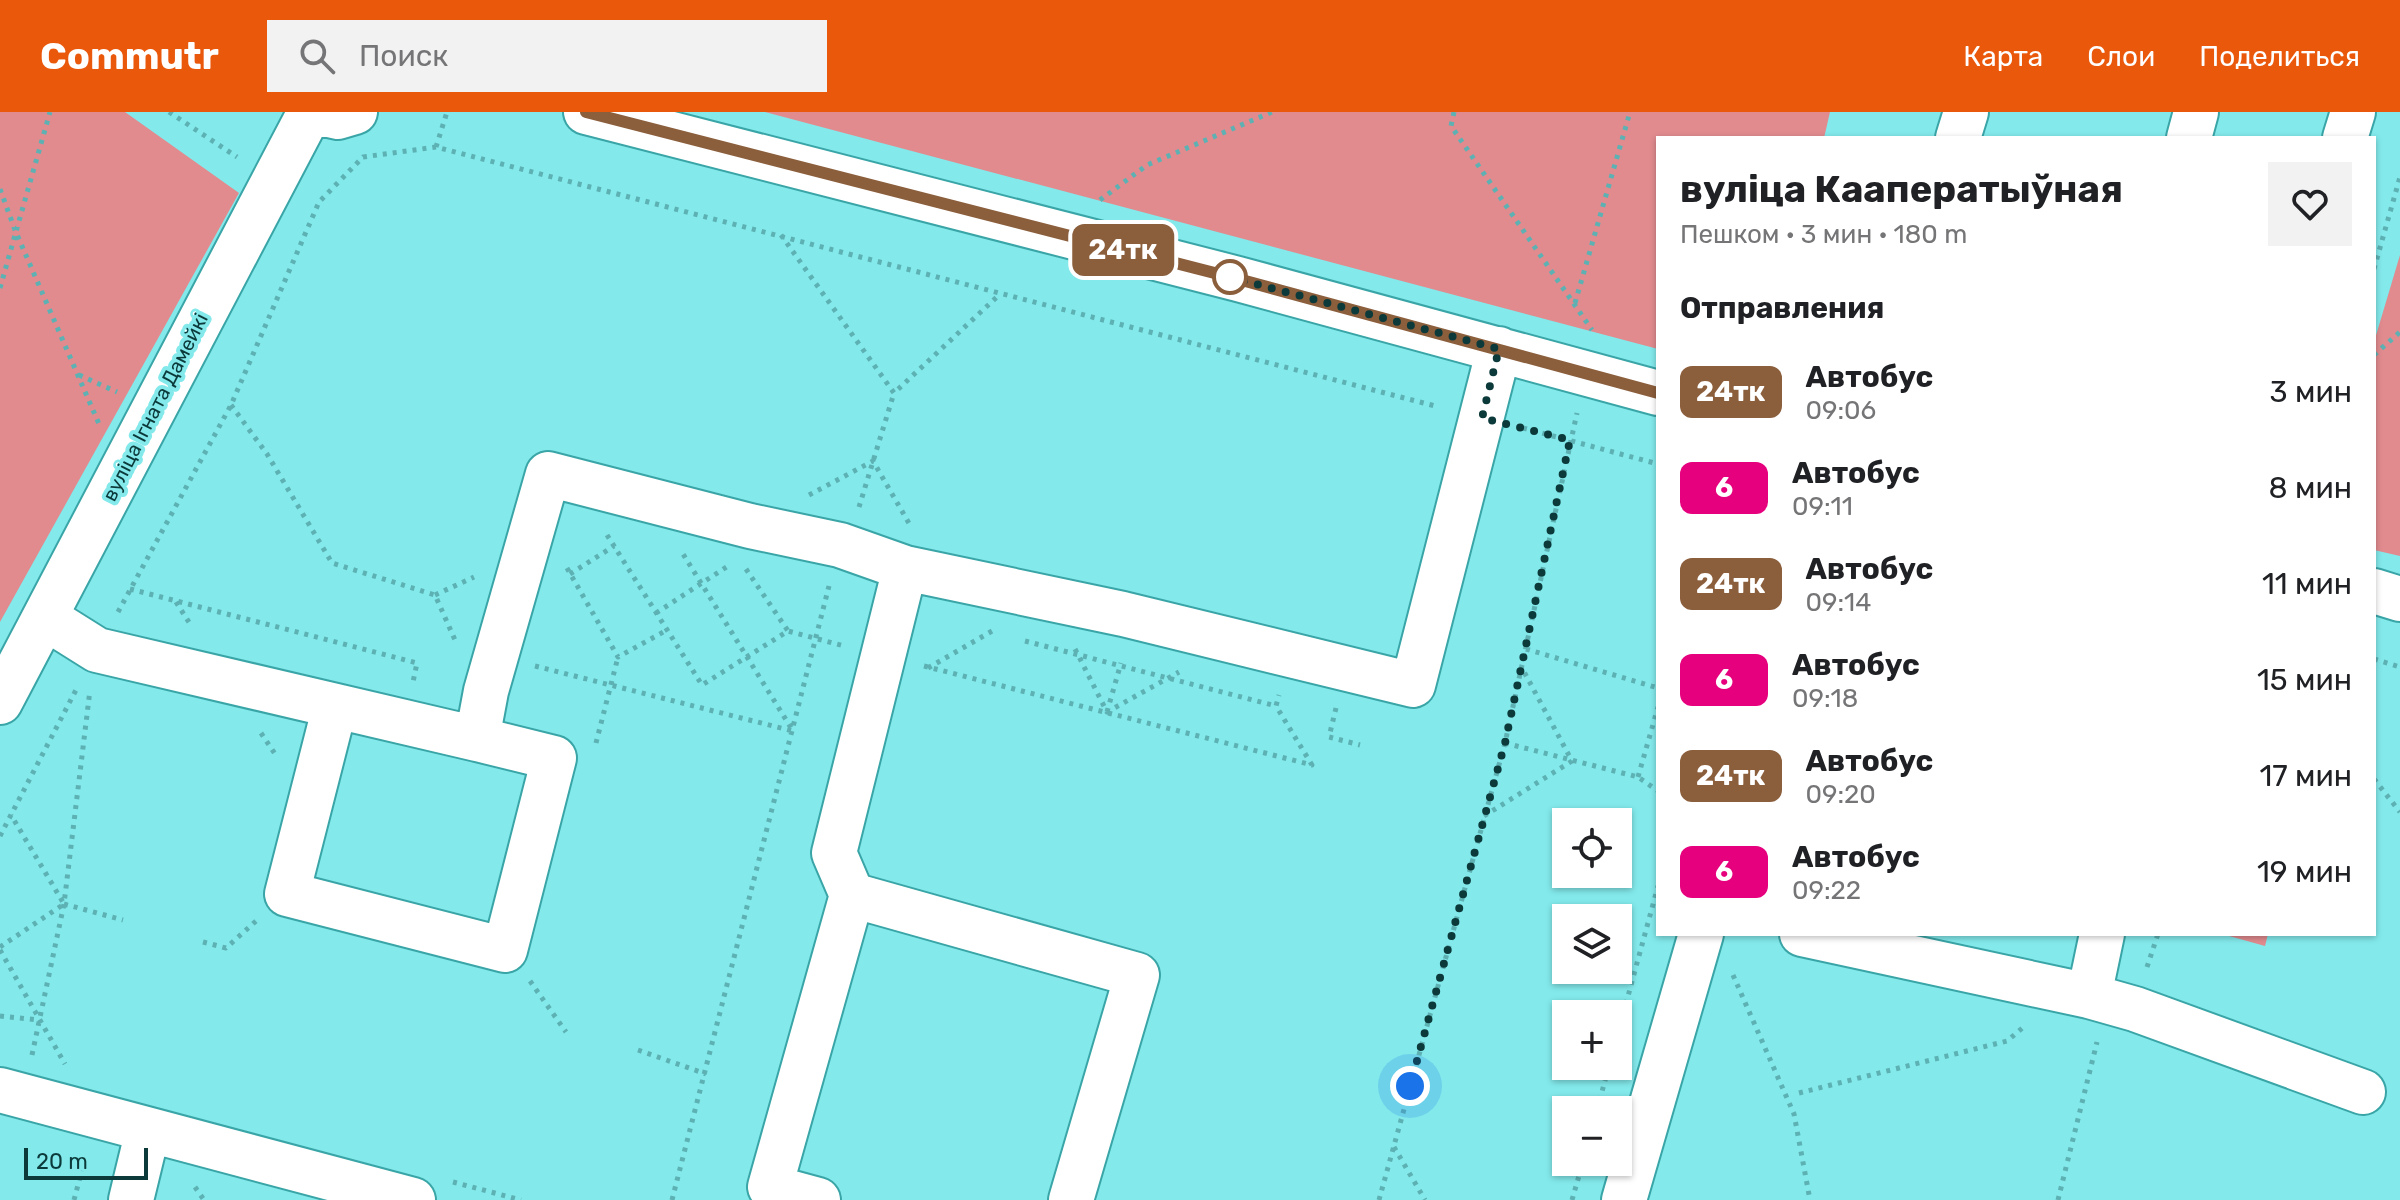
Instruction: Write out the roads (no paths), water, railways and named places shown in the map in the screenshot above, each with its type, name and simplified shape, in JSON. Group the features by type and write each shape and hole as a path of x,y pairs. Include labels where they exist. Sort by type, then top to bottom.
{"street":[{"path":"312,112 338,117 355,112"},
{"name":"вуліца Ігната Дамейкі","path":"0,702 312,112"},
{"path":"586,112 1238,279 1656,392"},
{"path":"1959,136 1966,112"},
{"path":"2190,136 2196,112"},
{"path":"2346,136 2353,112"},
{"path":"477,739 491,674 548,474 750,526 840,545 910,550 1049,598 1413,685 1499,349"},
{"path":"818,1200 770,1187 852,895 834,853 910,550"},
{"path":"2376,592 2400,599"},
{"path":"46,618 97,650 477,739 554,758 505,950 287,894 335,706"},
{"path":"852,895 1137,975 1071,1200"},
{"path":"1811,936 2135,1009 2363,1092"},
{"path":"2087,996 2102,936"},
{"path":"1624,1200 1714,948"},
{"path":"11,1093 413,1200"},
{"path":"131,1200 148,1130"}]}
